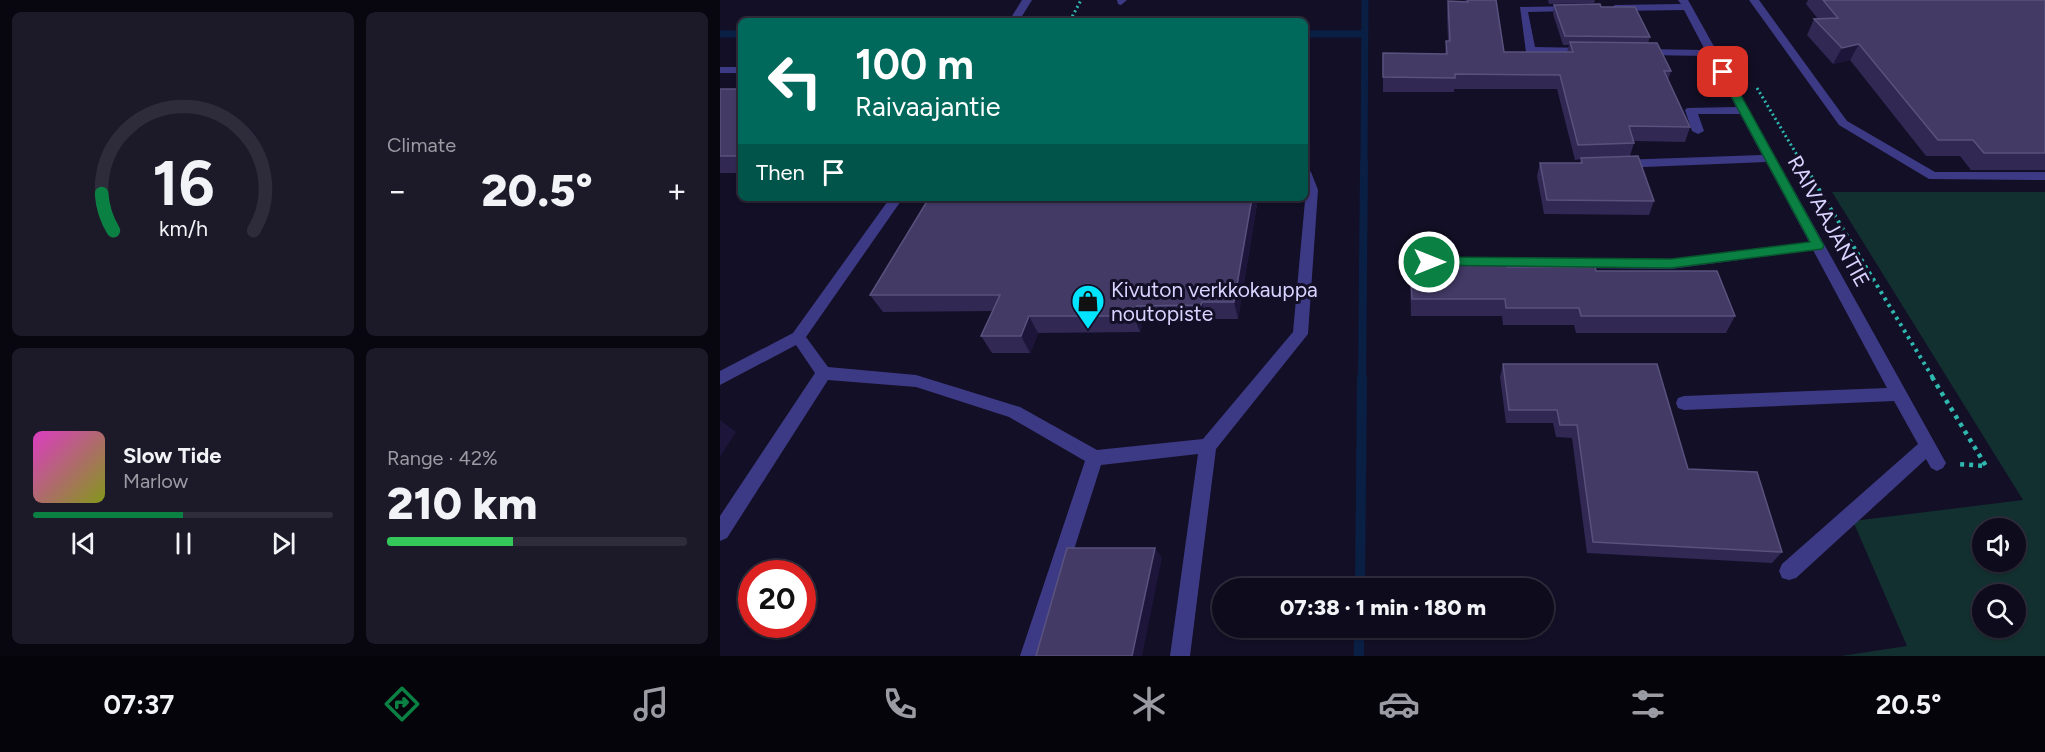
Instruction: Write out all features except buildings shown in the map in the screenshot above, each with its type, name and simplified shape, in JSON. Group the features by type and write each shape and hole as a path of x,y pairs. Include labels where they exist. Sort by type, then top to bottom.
{"street":[{"path":"1016,18 1027,0"},
{"path":"1754,0 1843,123 1933,176 2045,176"},
{"path":"1605,8 1685,3"},
{"name":"RAIVAAJANTIE","path":"1685,3 1937,463"},
{"path":"1582,8 1523,9 1530,51 1599,51"},
{"path":"1633,52 1713,53"},
{"path":"720,70 738,70"},
{"path":"1698,131 1691,110 1744,111"},
{"path":"1607,164 1770,158"},
{"path":"1180,656 1208,446 1300,334 1312,190 1308,180"},
{"path":"720,378 798,338 895,201"},
{"path":"1475,262 1671,264 1818,246"},
{"path":"798,338 824,374 916,381 1014,412 1095,458 1208,446"},
{"path":"720,532 824,374"},
{"path":"1684,403 1900,394"},
{"path":"1789,571 1928,446"},
{"path":"1030,656 1095,458"}],"path":[{"path":"1072,18 1081,0"},
{"path":"1753,81 1986,466 1937,463"}],"green space":[{"path":"1832,192 2045,192 2045,656 1841,656 1907,646 1853,521 2023,500"}],"waterway":[{"path":"1364,165 1365,0"},
{"path":"720,34 738,34"},
{"path":"1308,34 1363,34"},
{"path":"1362,378 1364,163"},
{"path":"1360,578 1362,377"},
{"path":"1359,638 1359,656"}],"place":[{"name":"Kivuton verkkokauppa noutopiste","path":"1088,330"}],"route":[{"path":"1429,262 1671,264 1818,246 1723,72"}]}
